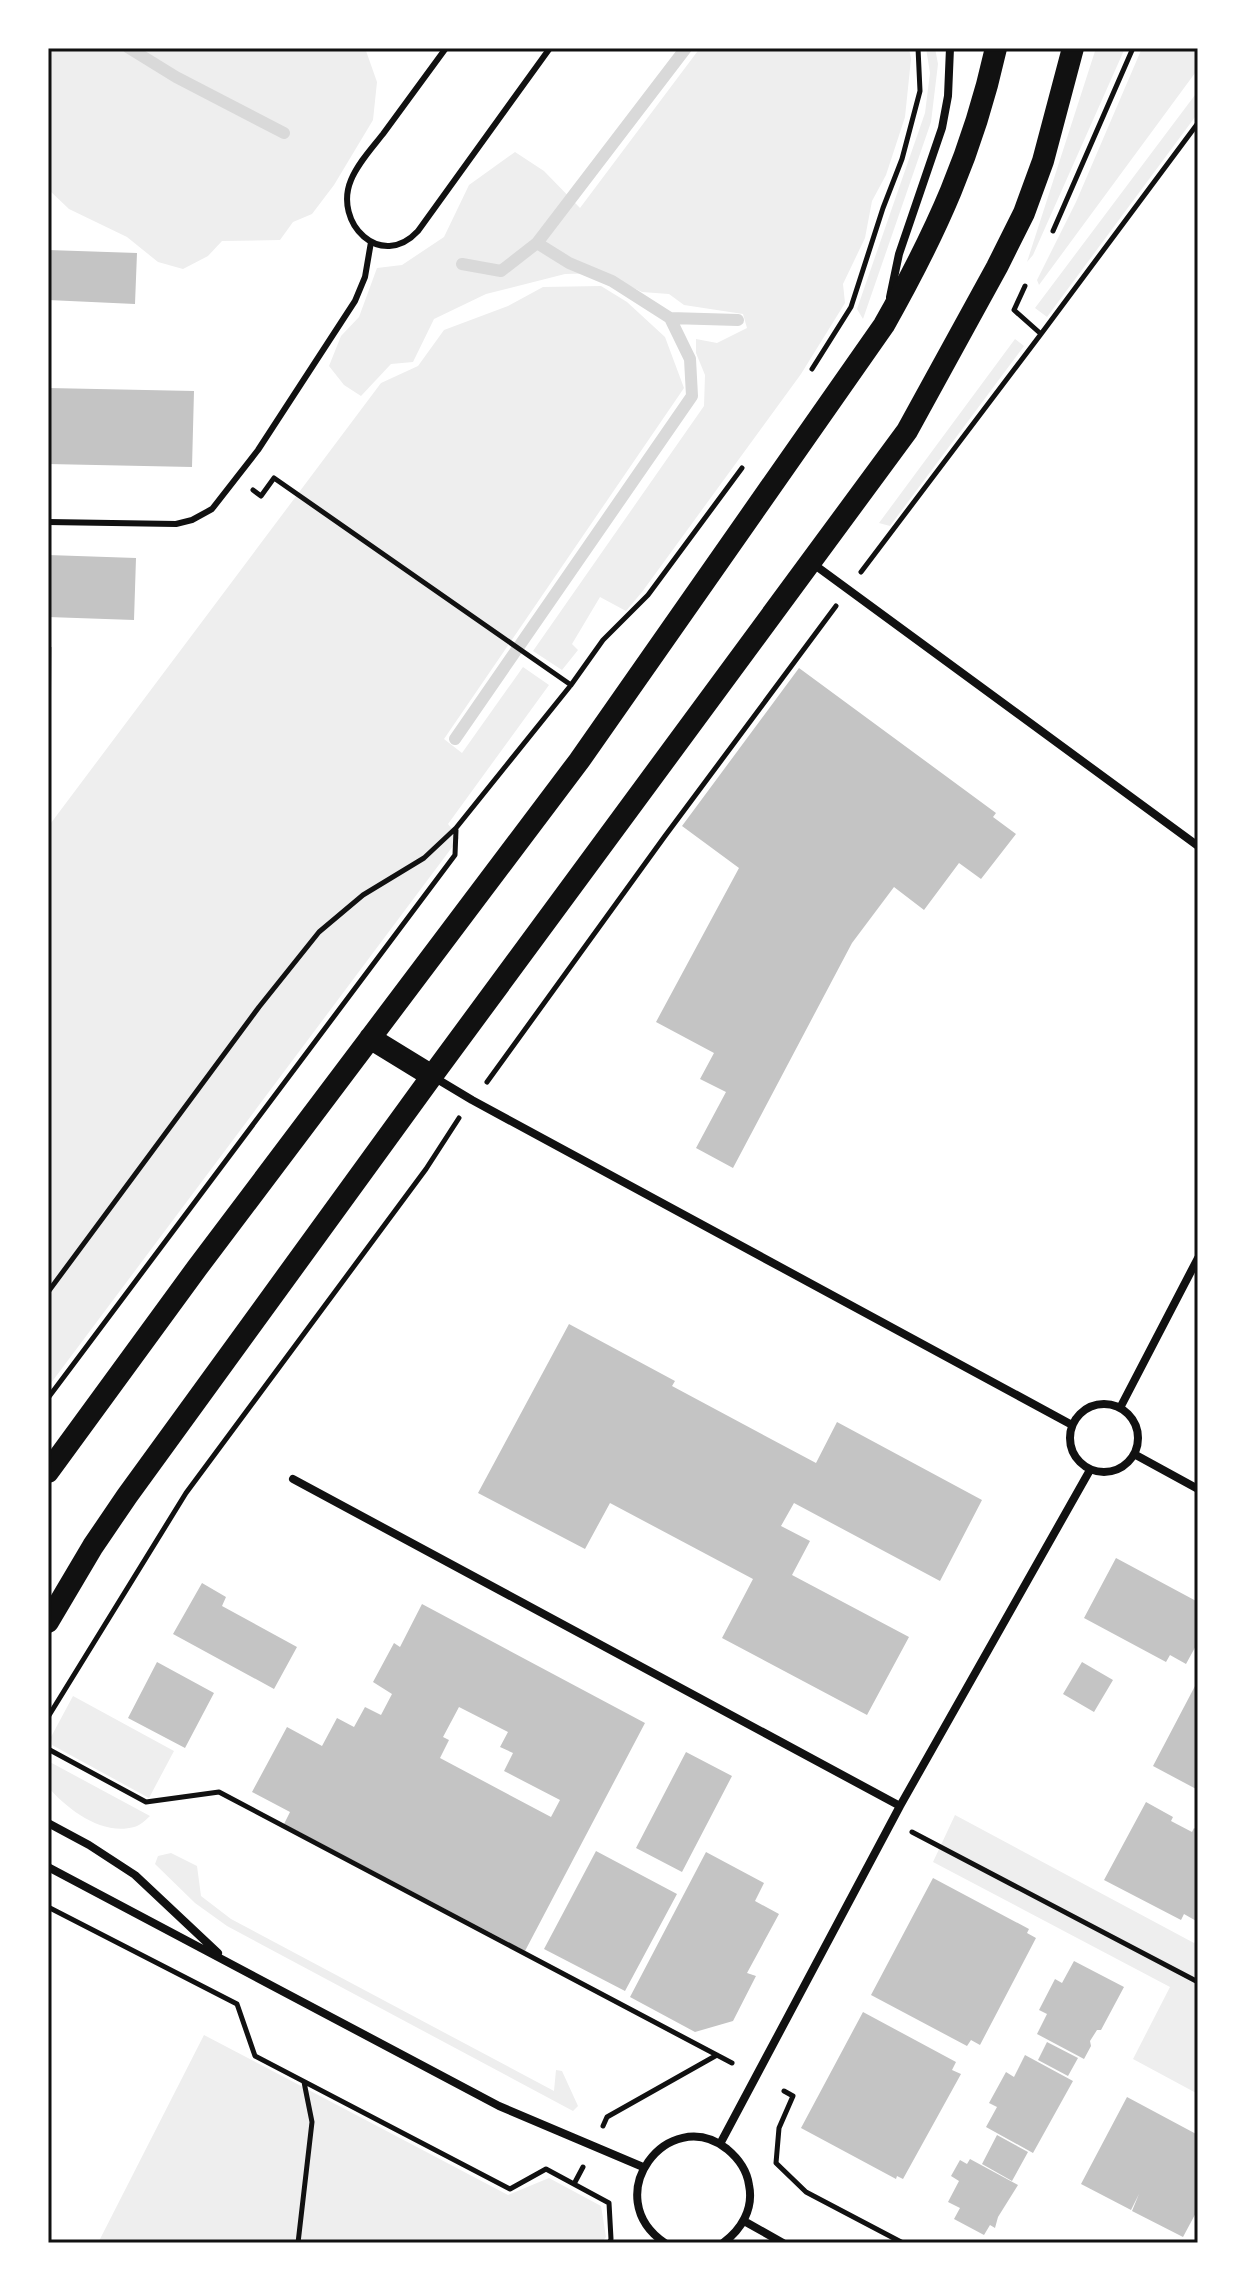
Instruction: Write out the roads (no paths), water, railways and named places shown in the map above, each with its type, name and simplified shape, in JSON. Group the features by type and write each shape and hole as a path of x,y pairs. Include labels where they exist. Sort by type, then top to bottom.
{"highway":[{"path":"48,1472 579,761 884,325 921,260 952,194 974,134 996,48"},
{"path":"48,1622 127,1496 907,431 1024,213 1043,161 1073,48"},
{"path":"370,1038 432,1076"}],"street":[{"path":"884,325 899,254 942,128 948,96 950,48"},
{"path":"811,562 1198,846"},
{"path":"432,1076 1072,1425"},
{"path":"1120,1408 1198,1258"},
{"path":"1092,1406 1120,1408 1134,1423 1137,1445 1134,1454 1120,1469 1100,1473 1090,1470 1074,1456 1069,1435 1072,1425 1092,1406"},
{"path":"1134,1454 1198,1489"},
{"path":"720,2144 900,1806 1090,1470"},
{"path":"293,1479 900,1806"},
{"path":"48,1823 135,1875 225,1959"},
{"path":"48,1867 499,2106 643,2167"},
{"path":"665,2243 654,2235 643,2220 637,2203 637,2184 643,2167 654,2153 668,2143 685,2138 703,2138 720,2144 745,2169 750,2187 750,2205 744,2221 723,2243"},
{"path":"744,2221 783,2243"}],"lane":[{"path":"446,48 352,177 346,199 347,209 353,223 371,242 380,246 402,245 418,231 550,48"},
{"path":"48,522 152,525 192,520 212,509 237,479 355,301 365,277 371,242"}],"waterway":[{"path":"129,48 176,77 284,133"},
{"path":"537,243 686,48"},
{"path":"455,739 692,396 690,359 670,318 612,281 569,263 537,243 501,271 462,264"},
{"path":"670,318 738,320"}]}
